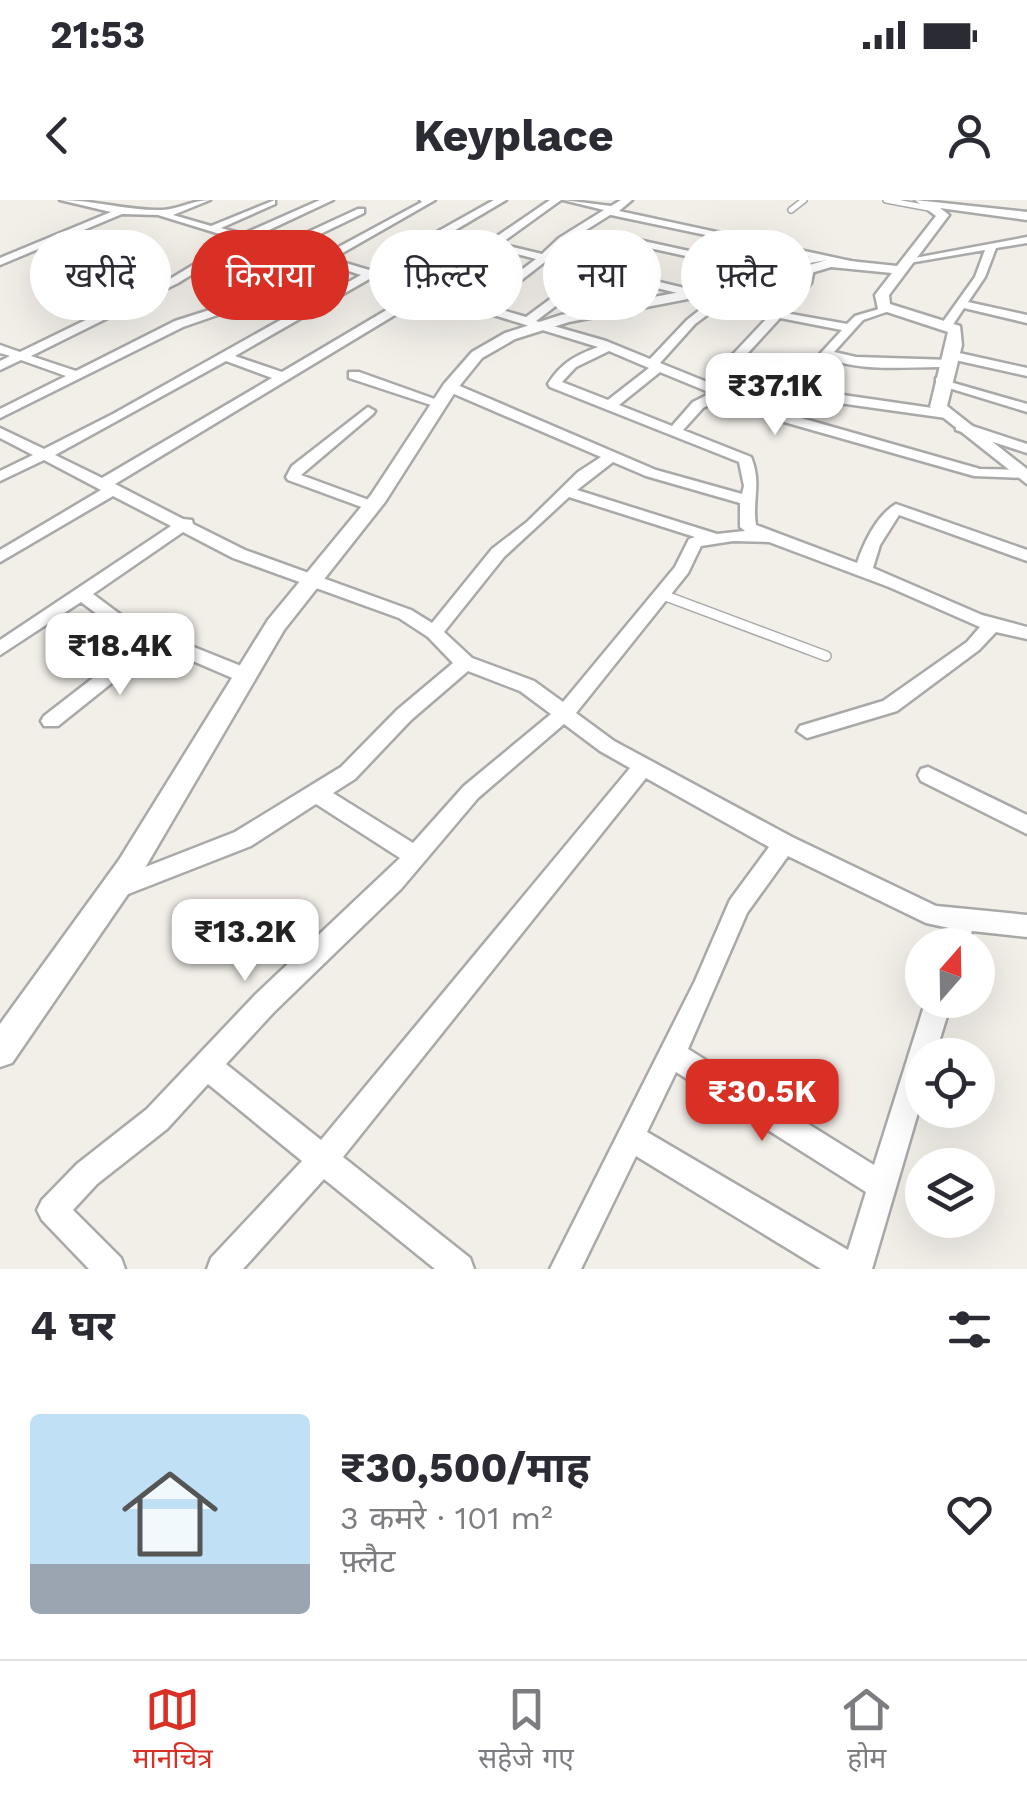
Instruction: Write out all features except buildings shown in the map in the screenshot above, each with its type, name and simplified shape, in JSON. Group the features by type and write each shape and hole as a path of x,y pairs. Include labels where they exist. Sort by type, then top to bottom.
{"street":[{"path":"65,200 156,213 169,213 205,200"},
{"path":"0,262 138,200"},
{"path":"261,230 327,200 395,221"},
{"path":"349,248 430,200"},
{"path":"448,230 501,200"},
{"path":"512,230 556,200"},
{"path":"568,200 667,222 819,264"},
{"path":"581,230 627,200"},
{"path":"214,228 272,202"},
{"path":"928,204 1027,216"},
{"path":"928,204 943,215 882,295 884,306 954,328 958,341 941,381 938,407 1025,476"},
{"path":"320,230 361,211"},
{"path":"156,213 221,230"},
{"path":"654,230 667,222"},
{"path":"812,265 905,265 1027,240"},
{"path":"946,326 980,278 992,246"},
{"path":"669,262 681,254"},
{"path":"523,273 543,258"},
{"path":"812,266 819,264"},
{"path":"812,274 819,264"},
{"path":"0,366 191,271"},
{"path":"0,477 118,417 369,277"},
{"path":"4,1036 115,889 222,720 244,675 312,578 372,506 445,395 477,355 538,322 681,295"},
{"path":"960,304 1027,320"},
{"path":"890,309 859,318 826,354 856,360 948,359 1027,372"},
{"path":"523,318 610,347 830,432 978,472 1025,476"},
{"path":"538,322 543,318"},
{"path":"0,414 191,320"},
{"path":"0,557 378,320"},
{"path":"610,406 655,366 694,320"},
{"path":"674,430 771,320"},
{"path":"808,320 850,328"},
{"path":"610,347 580,358 561,372 555,384 746,460 752,486 748,527 992,625 1027,633"},
{"path":"0,349 78,376"},
{"path":"225,356 283,377"},
{"path":"354,375 445,395 703,491 748,500"},
{"path":"941,381 1027,408"},
{"path":"714,388 946,414"},
{"path":"368,411 296,469 292,477 372,506"},
{"path":"961,427 1027,449"},
{"path":"0,432 186,523 239,554 405,614 434,634 465,664 527,686 607,746 643,767 784,844 952,928"},
{"path":"434,634 498,554 533,526 565,492 613,456"},
{"path":"565,492 715,539"},
{"path":"864,572 867,552 896,509 1027,556"},
{"path":"0,649 186,523"},
{"path":"110,1269 52,1210 87,1174 157,1119 416,856 471,792 566,713 682,569 695,542 768,536"},
{"path":"82,594 124,625 244,675"},
{"path":"808,731 890,706 972,646 992,625"},
{"path":"52,721 158,637"},
{"path":"115,889 243,839 348,772 404,715 465,664"},
{"path":"222,1269 322,1159 643,767"},
{"path":"928,775 1027,825"},
{"path":"316,792 416,856"},
{"path":"564,1269 672,1054 738,906 784,844"},
{"path":"995,929 1027,926"},
{"path":"630,1137 853,1269 933,1018"},
{"path":"672,1054 882,1186"},
{"path":"207,1066 459,1269"}],"lane":[{"path":"792,210 804,200"},
{"path":"886,200 928,204"},
{"path":"663,594 826,656"}]}
